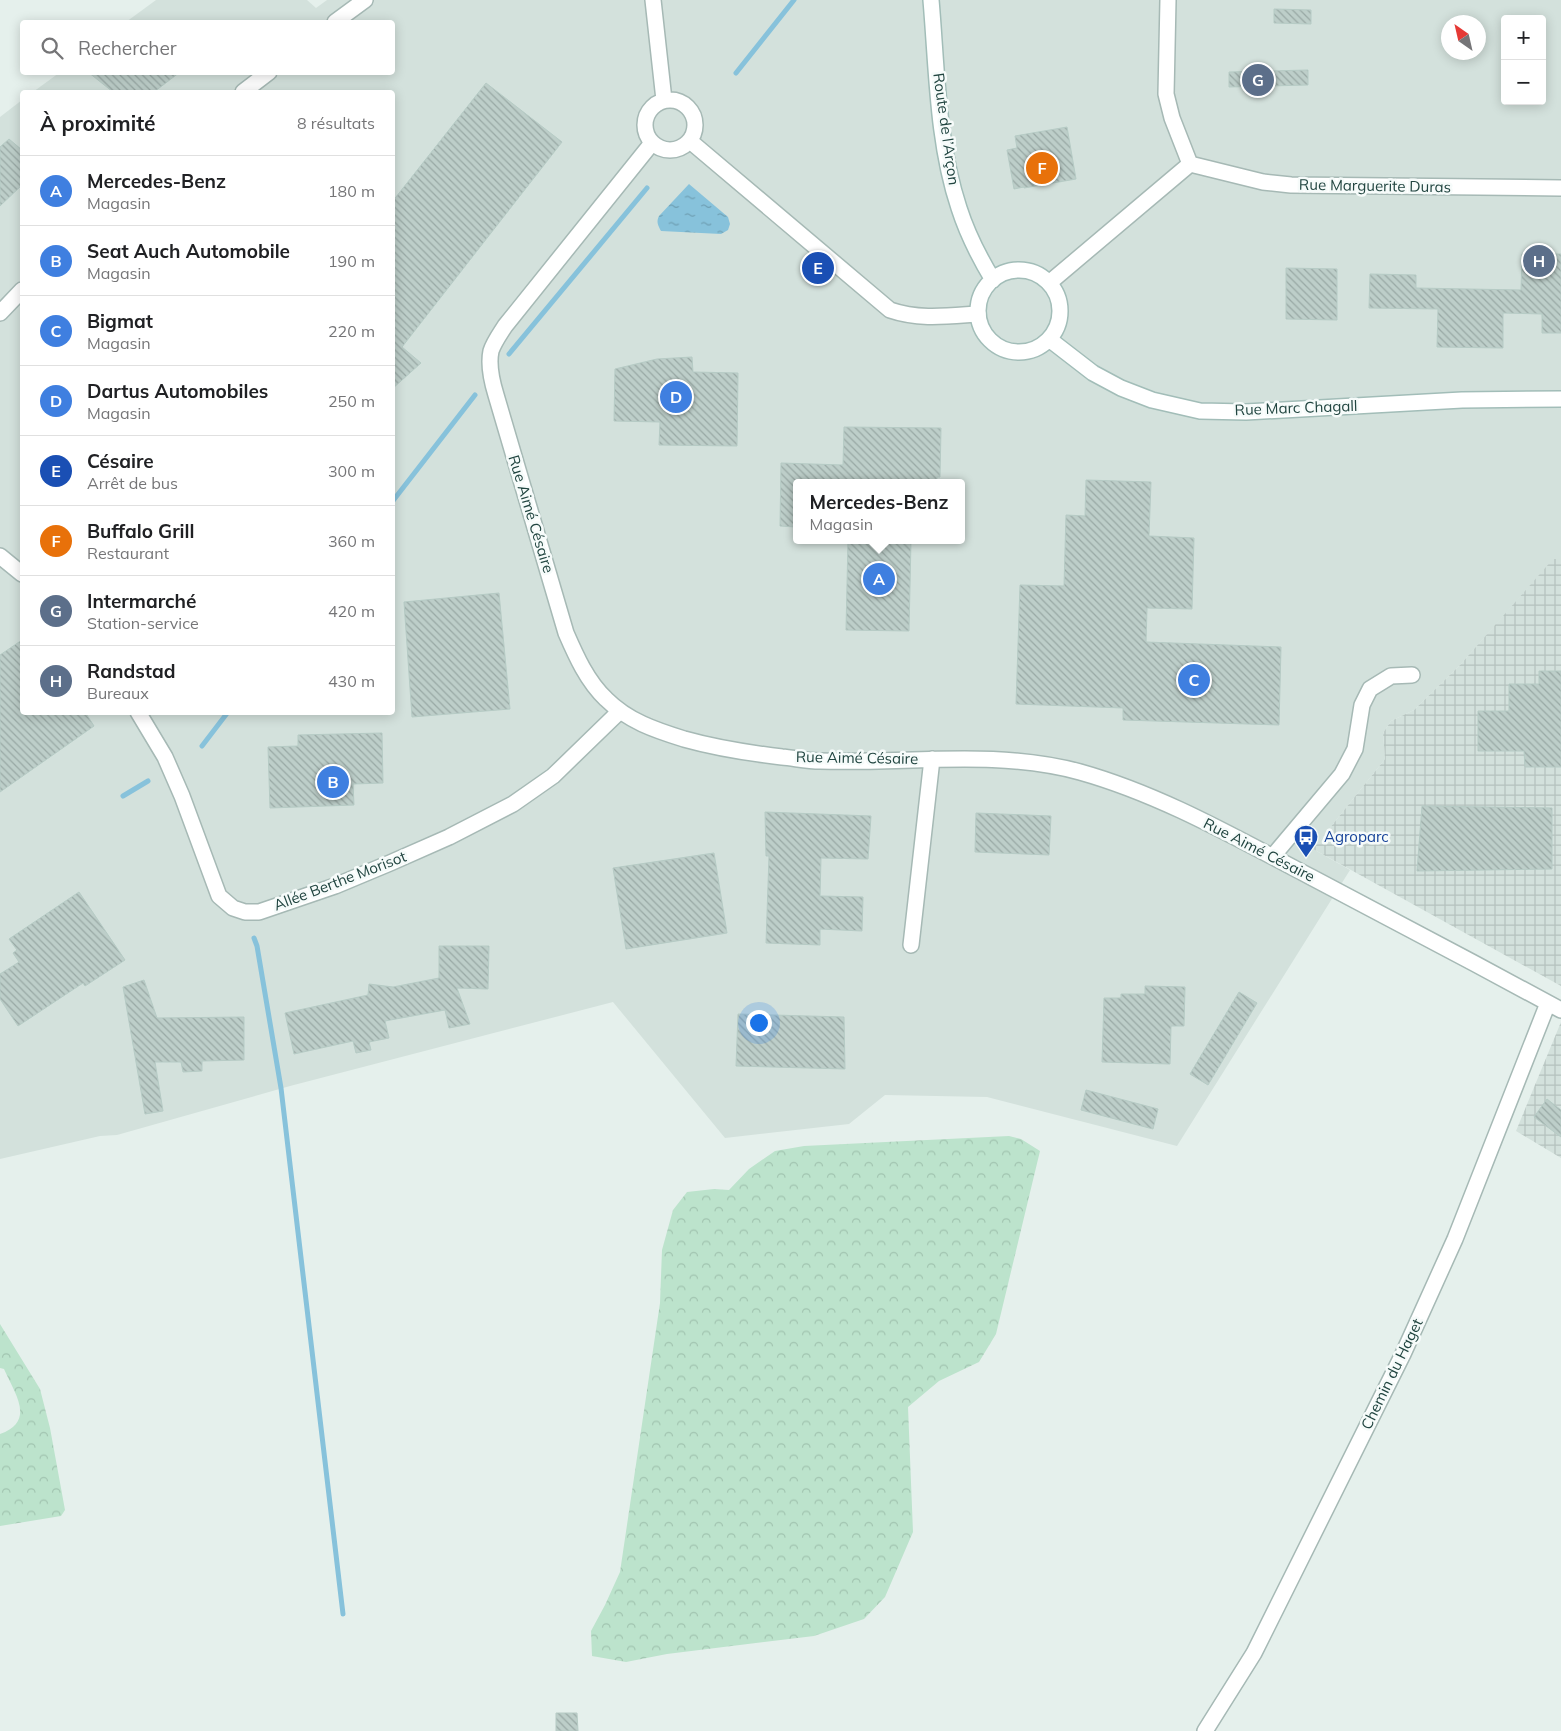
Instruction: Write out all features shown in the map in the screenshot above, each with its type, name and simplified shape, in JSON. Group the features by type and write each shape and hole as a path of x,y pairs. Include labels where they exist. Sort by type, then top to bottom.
{"street":[{"path":"338,20 365,0"},
{"path":"653,0 664,100"},
{"name":"Route de l’Arçon","path":"931,0 940,113 947,161 958,207 970,239 993,280"},
{"path":"1049,283 1190,164 1172,118 1166,94 1168,0"},
{"path":"246,90 264,75"},
{"path":"664,100 675,100 685,104 692,111 696,121 695,132 690,141 685,146 672,150 665,150 652,143 647,136 645,127 646,118 650,110 664,100"},
{"path":"690,141 890,310 906,316 925,317 978,314"},
{"name":"Rue Aimé Césaire","path":"652,143 505,326 492,350 491,357 492,380 496,396 566,633 582,667 604,698 637,722 655,730 708,746 745,753 819,761 1002,760 1040,764 1084,773 1116,783 1161,800 1273,856 1555,1006"},
{"name":"Rue Marguerite Duras","path":"1190,164 1263,182 1291,185 1561,188"},
{"path":"1022,271 1032,273 1049,283 1058,298 1060,316 1058,324 1049,339 1041,346 1024,352 1005,350 989,340 978,314 982,295 986,287 993,280 1002,274 1022,271"},
{"path":"0,313 20,292"},
{"name":"Rue Marc Chagall","path":"1049,339 1093,373 1121,388 1152,400 1200,411 1246,412 1462,400 1561,399"},
{"path":"0,556 20,572"},
{"path":"1273,856 1342,774 1356,749 1362,705 1370,689 1391,676 1412,675"},
{"name":"Allée Berthe Morisot","path":"140,715 166,757 219,896 233,908 245,912 259,912 335,886 390,864 449,837 512,804 553,776 620,711"},
{"path":"911,945 932,759"},
{"name":"Chemin du Haget","path":"1205,1731 1254,1653 1404,1354 1555,1006"}],"shaded area":[{"path":"156,0 307,0 316,8 327,0 1561,0 1561,559 1553,560 1460,665 1414,710 1391,721 1383,733 1385,759 1313,849 1350,870 1177,1146 987,1097 885,1095 849,1124 725,1138 613,1002 290,1086 117,1135 100,1136 0,1159 0,117 20,102 20,715 395,715 395,90 36,90 56,75 395,75 395,20 129,20"},
{"path":"1553,559 1561,559 1561,986 1313,849 1385,759 1383,733 1391,721 1414,710 1460,665"},
{"path":"1561,1022 1561,1158 1516,1131"}],"green space":[{"path":"1009,1136 1021,1139 1040,1151 996,1334 979,1362 939,1381 908,1407 913,1532 885,1597 864,1619 814,1636 667,1654 626,1662 592,1656 591,1631 620,1572 660,1303 662,1250 673,1210 687,1192 714,1189 729,1190 749,1169 775,1151 804,1146"},
{"path":"0,1324 40,1389 50,1428 65,1510 61,1516 0,1526 0,1434 17,1422 20,1406 4,1369 0,1368"}],"water":[{"path":"689,184 728,217 730,224 728,230 721,234 661,231 658,223 659,216"}],"building":[{"path":"1274,9 1311,10 1311,24 1274,23"},
{"path":"1308,70 1308,85 1229,87 1229,72"},
{"path":"92,75 176,75 157,90 110,90"},
{"path":"486,83 562,142 402,347 421,363 395,386 395,198"},
{"path":"1067,127 1076,179 1014,189 1007,150 1017,148 1015,136"},
{"path":"9,139 20,148 20,187 0,206 0,147"},
{"path":"1522,254 1561,254 1561,333 1542,333 1542,314 1503,313 1503,348 1437,347 1438,309 1369,308 1370,274 1416,275 1416,288 1521,290"},
{"path":"1286,268 1337,269 1337,320 1286,319"},
{"path":"692,357 693,372 738,373 737,446 659,445 660,422 614,421 615,369 657,359"},
{"path":"844,427 941,428 940,477 937,477 937,479 793,479 793,527 780,526 781,463 843,465"},
{"path":"1086,480 1151,482 1149,536 1194,538 1192,609 1147,608 1146,642 1281,647 1279,725 1123,720 1123,708 1016,704 1020,585 1064,586 1066,515 1085,516"},
{"path":"848,544 911,544 909,631 846,630"},
{"path":"499,593 510,709 412,717 404,602"},
{"path":"20,641 20,715 87,715 94,726 0,792 0,655"},
{"path":"1539,671 1561,671 1561,767 1525,767 1524,751 1478,751 1478,711 1509,711 1509,684 1539,684"},
{"path":"382,733 383,783 353,784 354,805 270,808 268,747 298,746 298,735"},
{"path":"1422,806 1552,808 1552,869 1417,871"},
{"path":"765,812 871,816 868,859 821,858 820,896 863,897 862,931 820,929 820,945 766,943 769,856 766,856"},
{"path":"976,813 1051,816 1049,855 975,852"},
{"path":"714,853 727,933 626,949 613,868"},
{"path":"79,892 125,960 85,986 83,983 18,1026 0,999 0,974 19,962 13,953 17,950 9,939"},
{"path":"439,946 489,946 488,989 457,988 470,1024 449,1028 445,1010 385,1021 389,1038 369,1042 371,1050 356,1053 353,1041 294,1054 285,1013 368,995 369,984 393,987 439,978"},
{"path":"144,980 157,1018 244,1017 244,1060 202,1061 202,1071 183,1072 181,1062 155,1062 163,1111 145,1114 123,987"},
{"path":"1145,986 1185,987 1184,1026 1171,1026 1170,1064 1102,1062 1104,998 1121,998 1121,994 1145,994"},
{"path":"1239,992 1257,1003 1208,1085 1190,1074"},
{"path":"738,1014 844,1017 845,1069 736,1066"},
{"path":"1086,1090 1158,1109 1153,1129 1081,1110"},
{"path":"1547,1099 1561,1110 1561,1137 1534,1117"},
{"path":"556,1713 577,1713 578,1731 556,1731"}],"waterway":[{"path":"736,73 794,0"},
{"path":"509,354 647,188"},
{"path":"395,498 475,395"},
{"path":"202,746 226,715"},
{"path":"123,796 148,781"},
{"path":"254,938 257,946 281,1088 343,1614"}],"place":[{"name":"Intermarché","path":"1258,80"},
{"name":"Buffalo Grill","path":"1042,168"},
{"name":"Randstad","path":"1539,261"},
{"name":"Césaire","path":"818,268"},
{"name":"Dartus Automobiles","path":"676,397"},
{"name":"Mercedes-Benz","path":"879,579"},
{"name":"Bigmat","path":"1194,680"},
{"name":"Seat Auch Automobile","path":"333,782"},
{"name":"Agroparc","path":"1306,858"}]}
